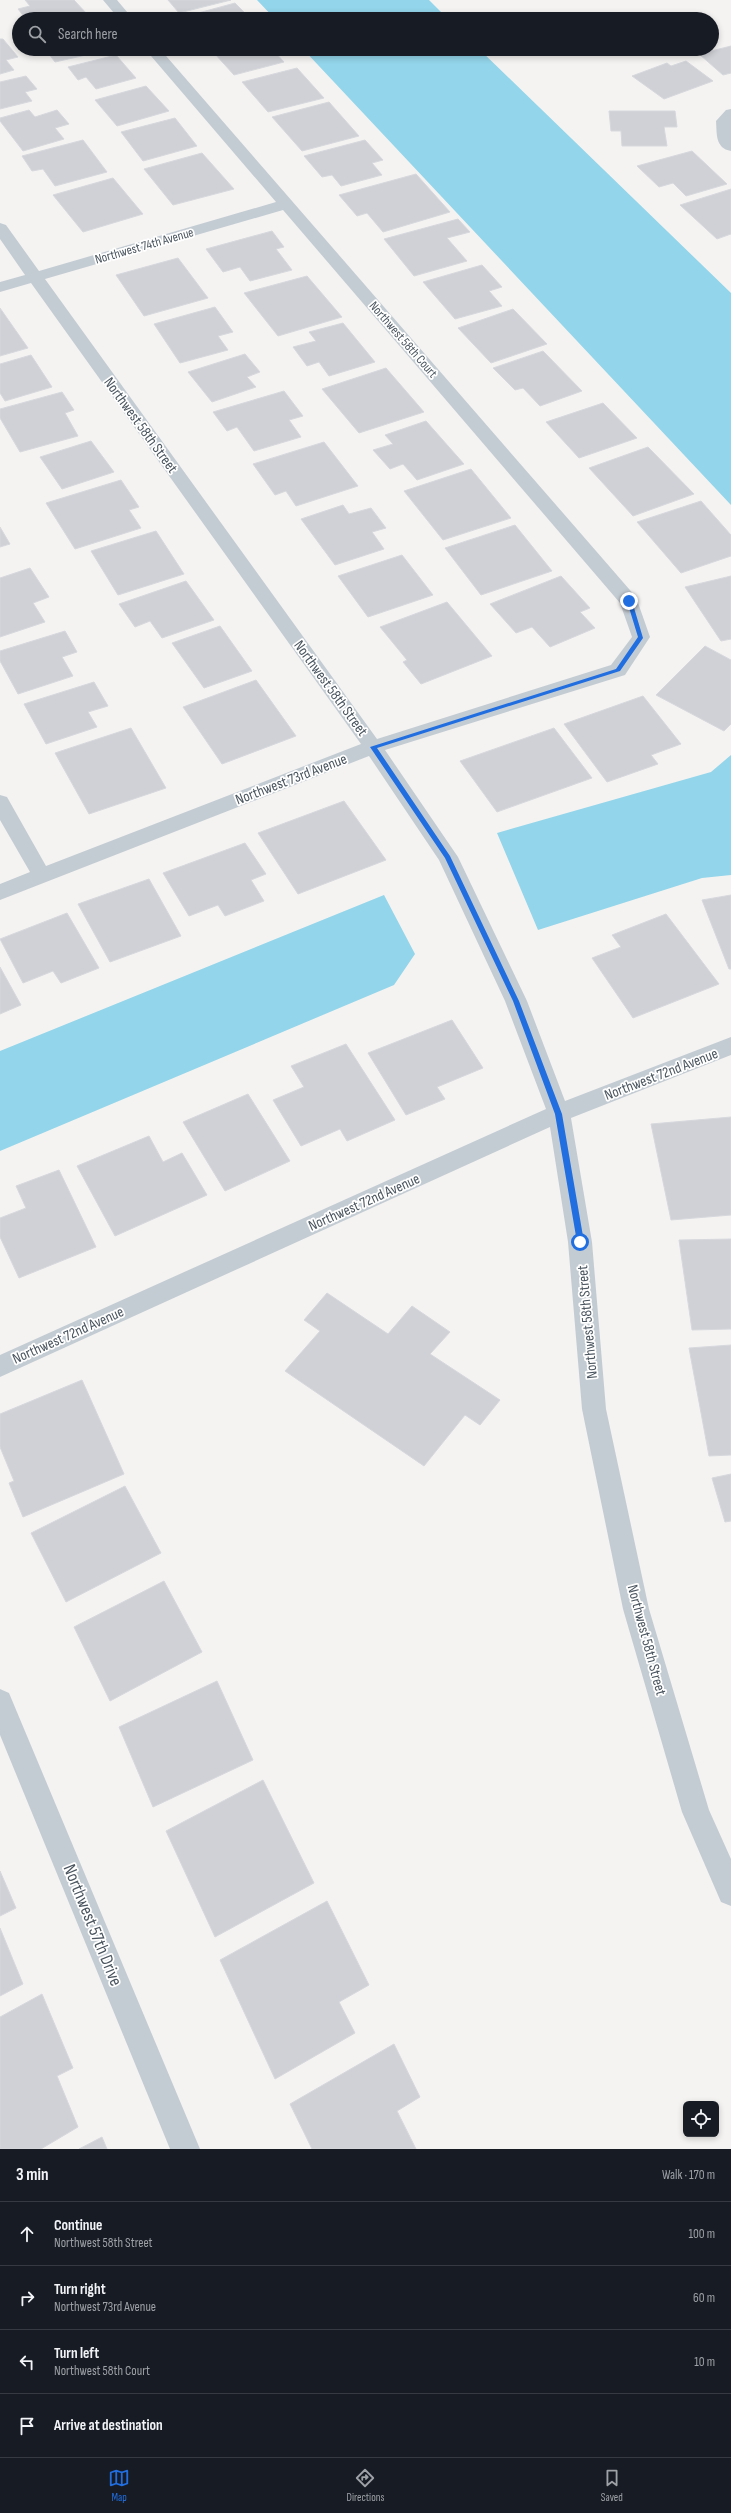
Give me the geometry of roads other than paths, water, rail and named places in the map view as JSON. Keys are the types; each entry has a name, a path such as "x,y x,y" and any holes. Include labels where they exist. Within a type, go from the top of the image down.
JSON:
{"street":[{"path":"110,0 120,12"},
{"name":"Northwest 58th Court","path":"158,56 629,601 641,638"},
{"path":"727,117 725,142 731,147"},
{"name":"Northwest 74th Avenue","path":"0,287 287,204"},
{"name":"Northwest 58th Street","path":"0,228 373,747 448,857 516,1001 559,1114 580,1242 594,1409 636,1609 696,1812 731,1892"},
{"name":"Northwest 73rd Avenue","path":"0,892 373,747 618,670 641,638"},
{"path":"0,802 42,876"},
{"name":"Northwest 72nd Avenue","path":"0,1366 559,1114 731,1046"},
{"name":"Northwest 57th Drive","path":"0,1702 185,2149"}],"water":[{"path":"257,0 429,0 441,12 268,12"},
{"path":"310,56 486,56 731,293 731,505"},
{"path":"731,755 731,875 702,878 538,930 497,833 711,772"},
{"path":"384,895 415,954 394,985 0,1151 0,1051"}]}
